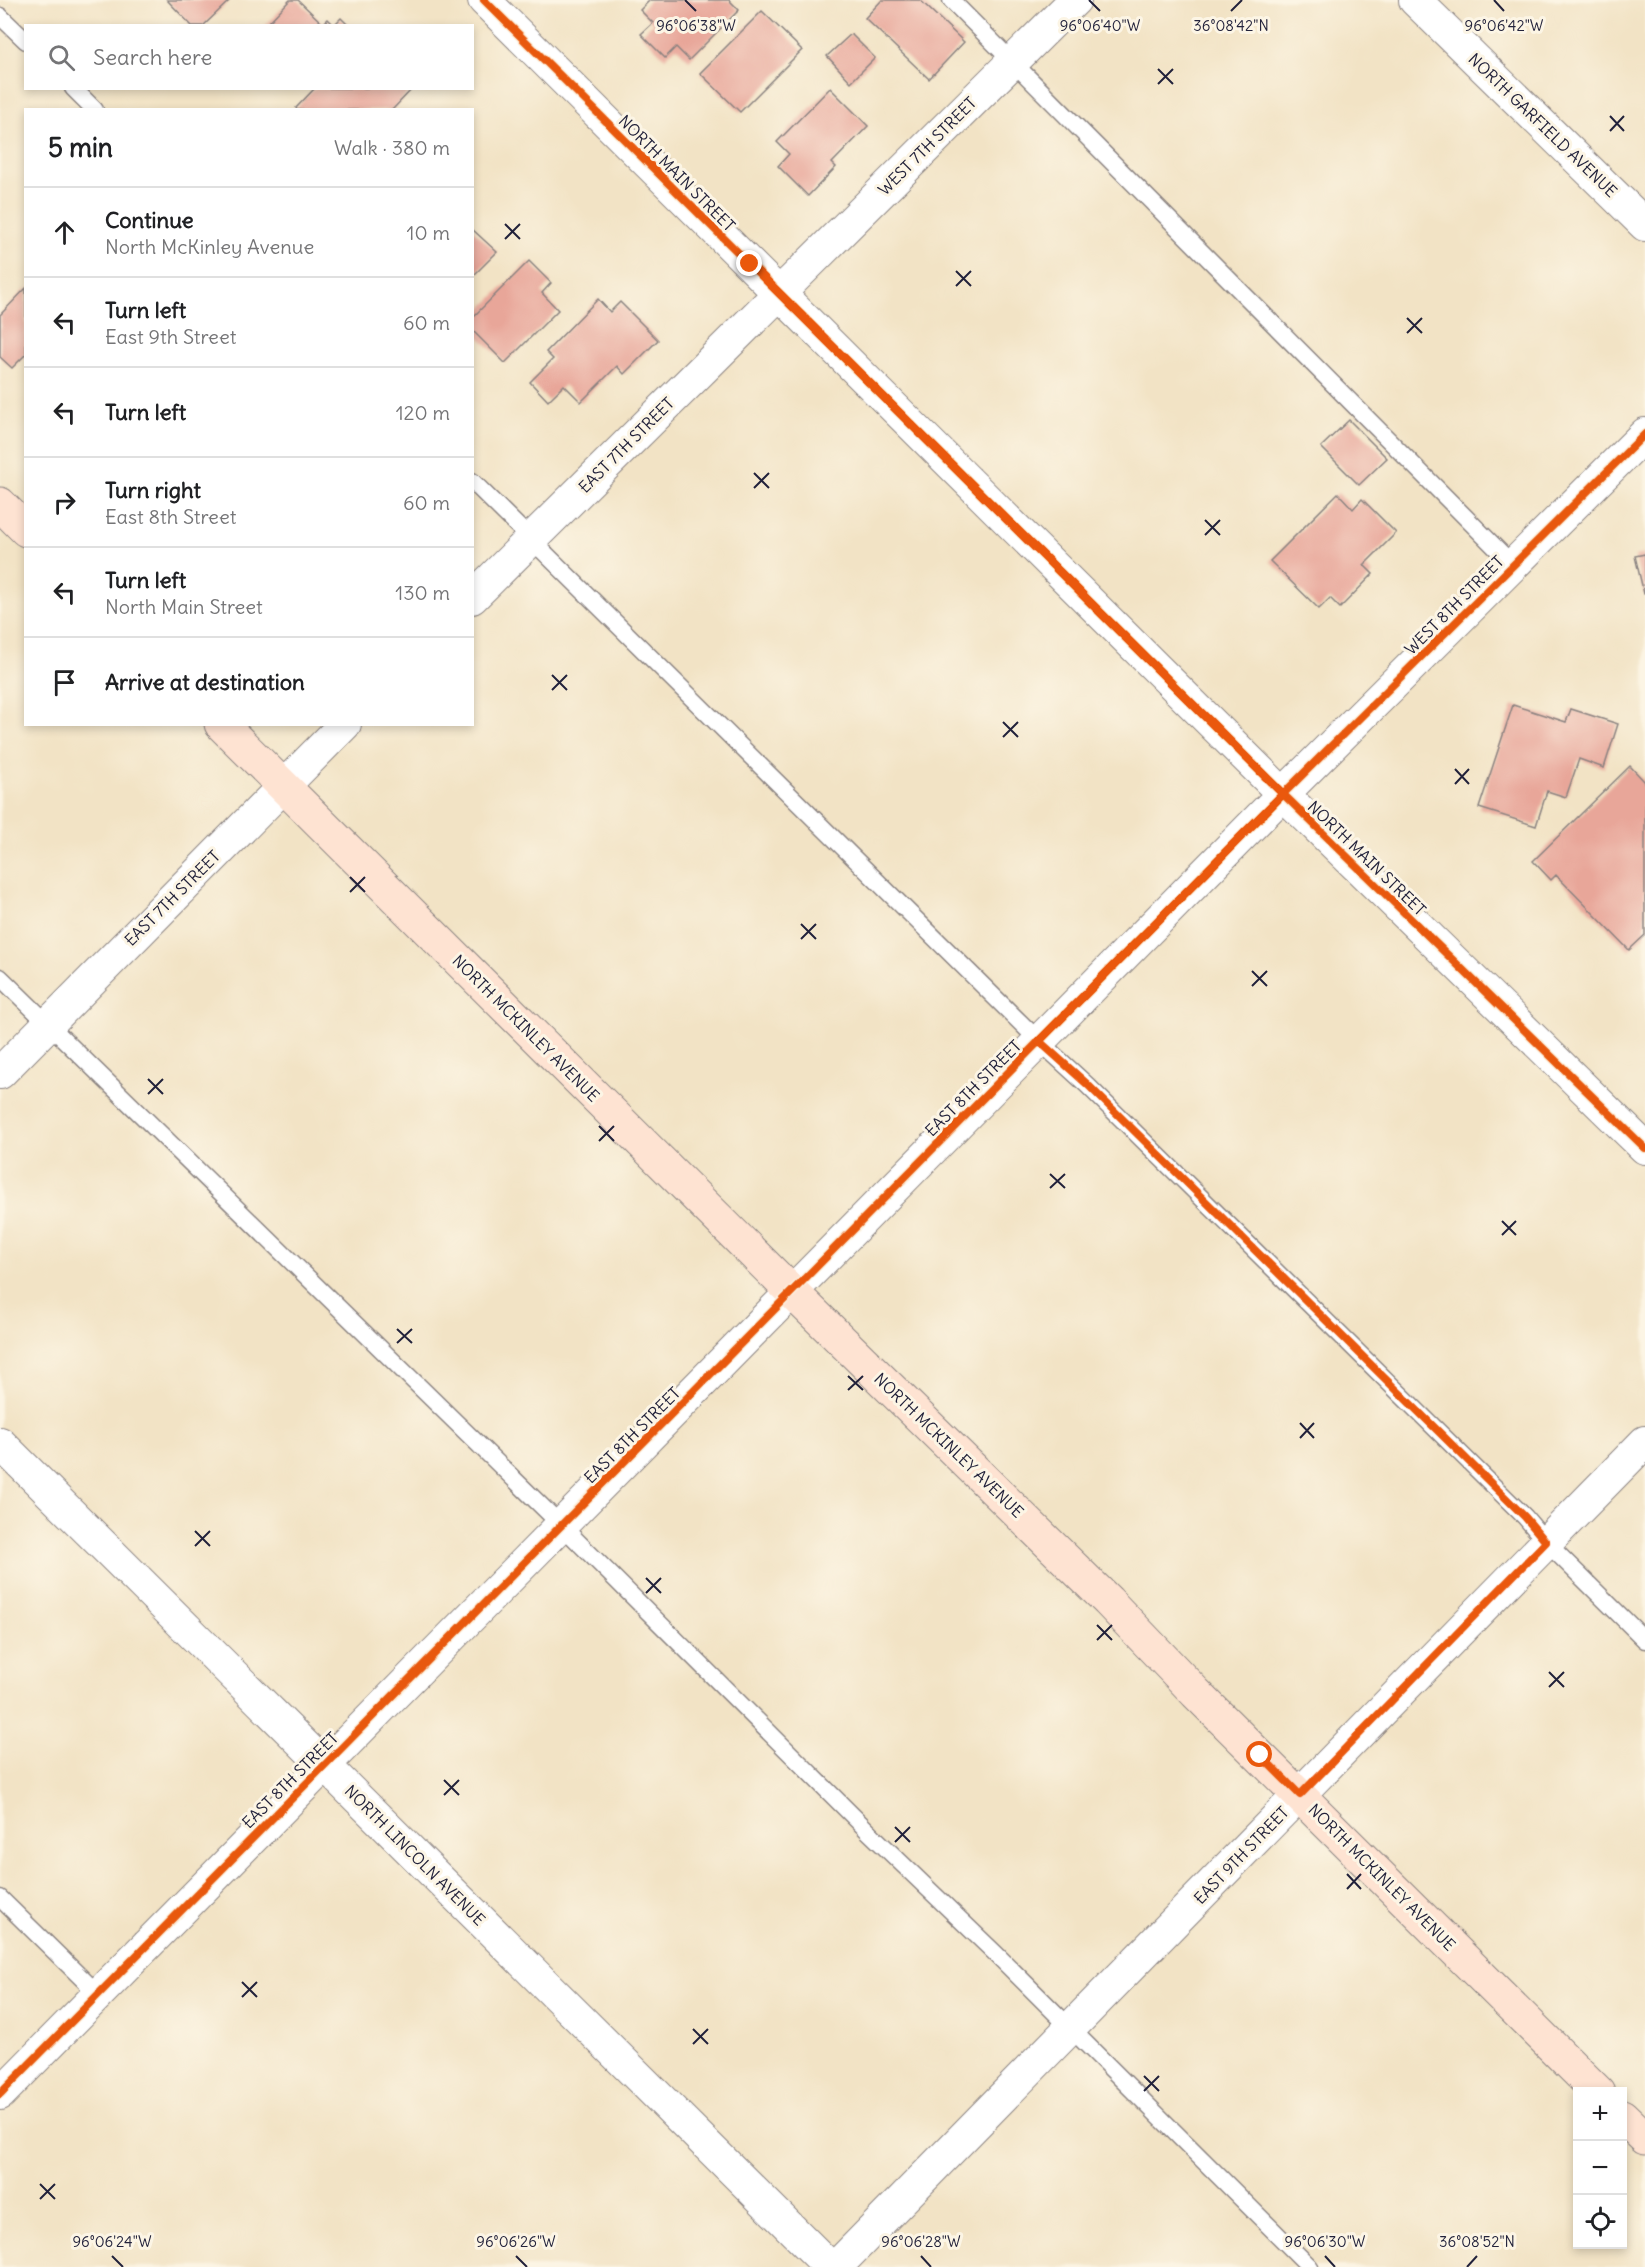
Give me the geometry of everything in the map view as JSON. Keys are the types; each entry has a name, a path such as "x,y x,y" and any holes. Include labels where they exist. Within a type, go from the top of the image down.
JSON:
{"main road":[{"path":"0,504 24,528"},
{"name":"NORTH MCKINLEY AVENUE","path":"223,726 792,1292 1108,1601 1594,2087"},
{"path":"1627,2120 1645,2138"}],"street":[{"name":"NORTH MAIN STREET","path":"484,0 1283,794 1645,1149"},
{"name":"WEST 7TH STREET","path":"779,293 1075,0"},
{"name":"NORTH GARFIELD AVENUE","path":"1415,0 1645,225"},
{"name":"EAST 7TH STREET","path":"474,596 779,293"},
{"name":"WEST 8TH STREET","path":"1283,794 1645,434"},
{"name":"EAST 7TH STREET","path":"0,1073 343,726"},
{"name":"EAST 8TH STREET","path":"0,2094 1283,794"},
{"name":"EAST 9TH STREET","path":"836,2267 1645,1442"},
{"name":"NORTH LINCOLN AVENUE","path":"0,1443 830,2267"}],"lane":[{"path":"951,0 1514,565"},
{"path":"0,16 24,39"},
{"path":"75,90 93,108"},
{"path":"474,483 1525,1517 1546,1542 1645,1641"},
{"path":"0,978 561,1525 1310,2267"},
{"path":"0,1898 98,1994"}],"building":[{"path":"167,0 230,0 205,24 190,24"},
{"path":"290,0 298,0 323,24 267,24"},
{"path":"650,0 729,0 739,10 689,60 676,47 665,58 641,34 653,23 640,10"},
{"path":"882,0 920,0 964,42 929,79 865,18"},
{"path":"762,11 802,50 740,112 700,73"},
{"path":"341,18 347,24 335,24"},
{"path":"328,19 333,24 323,24"},
{"path":"851,34 875,58 851,82 827,56"},
{"path":"830,88 868,126 832,163 836,167 808,196 778,166 789,154 777,142"},
{"path":"313,90 411,90 394,108 296,108"},
{"path":"474,231 497,252 474,275"},
{"path":"529,261 551,283 542,293 558,310 505,363 474,332 474,316"},
{"path":"24,290 24,356 12,368 0,357 0,315"},
{"path":"598,299 610,312 620,302 658,340 624,374 617,366 581,402 564,385 548,401 530,382 553,359 546,352"},
{"path":"1349,420 1387,458 1359,485 1321,447"},
{"path":"1338,493 1353,509 1362,499 1396,533 1364,565 1373,574 1340,608 1330,598 1319,609 1270,561"},
{"path":"1645,554 1645,594 1644,594 1635,556"},
{"path":"1513,705 1566,722 1571,709 1618,724 1604,768 1579,759 1566,797 1547,791 1536,826 1479,808"},
{"path":"1630,766 1645,782 1645,935 1629,950 1556,875 1551,880 1533,861"}],"cycle path":[{"path":"484,0 1283,794 1645,1148"},
{"path":"0,2094 1283,794 1645,434"}],"route":[{"path":"750,264 1283,794 1039,1041 1087,1084 1525,1517 1546,1542 1300,1795 1260,1755"}]}
